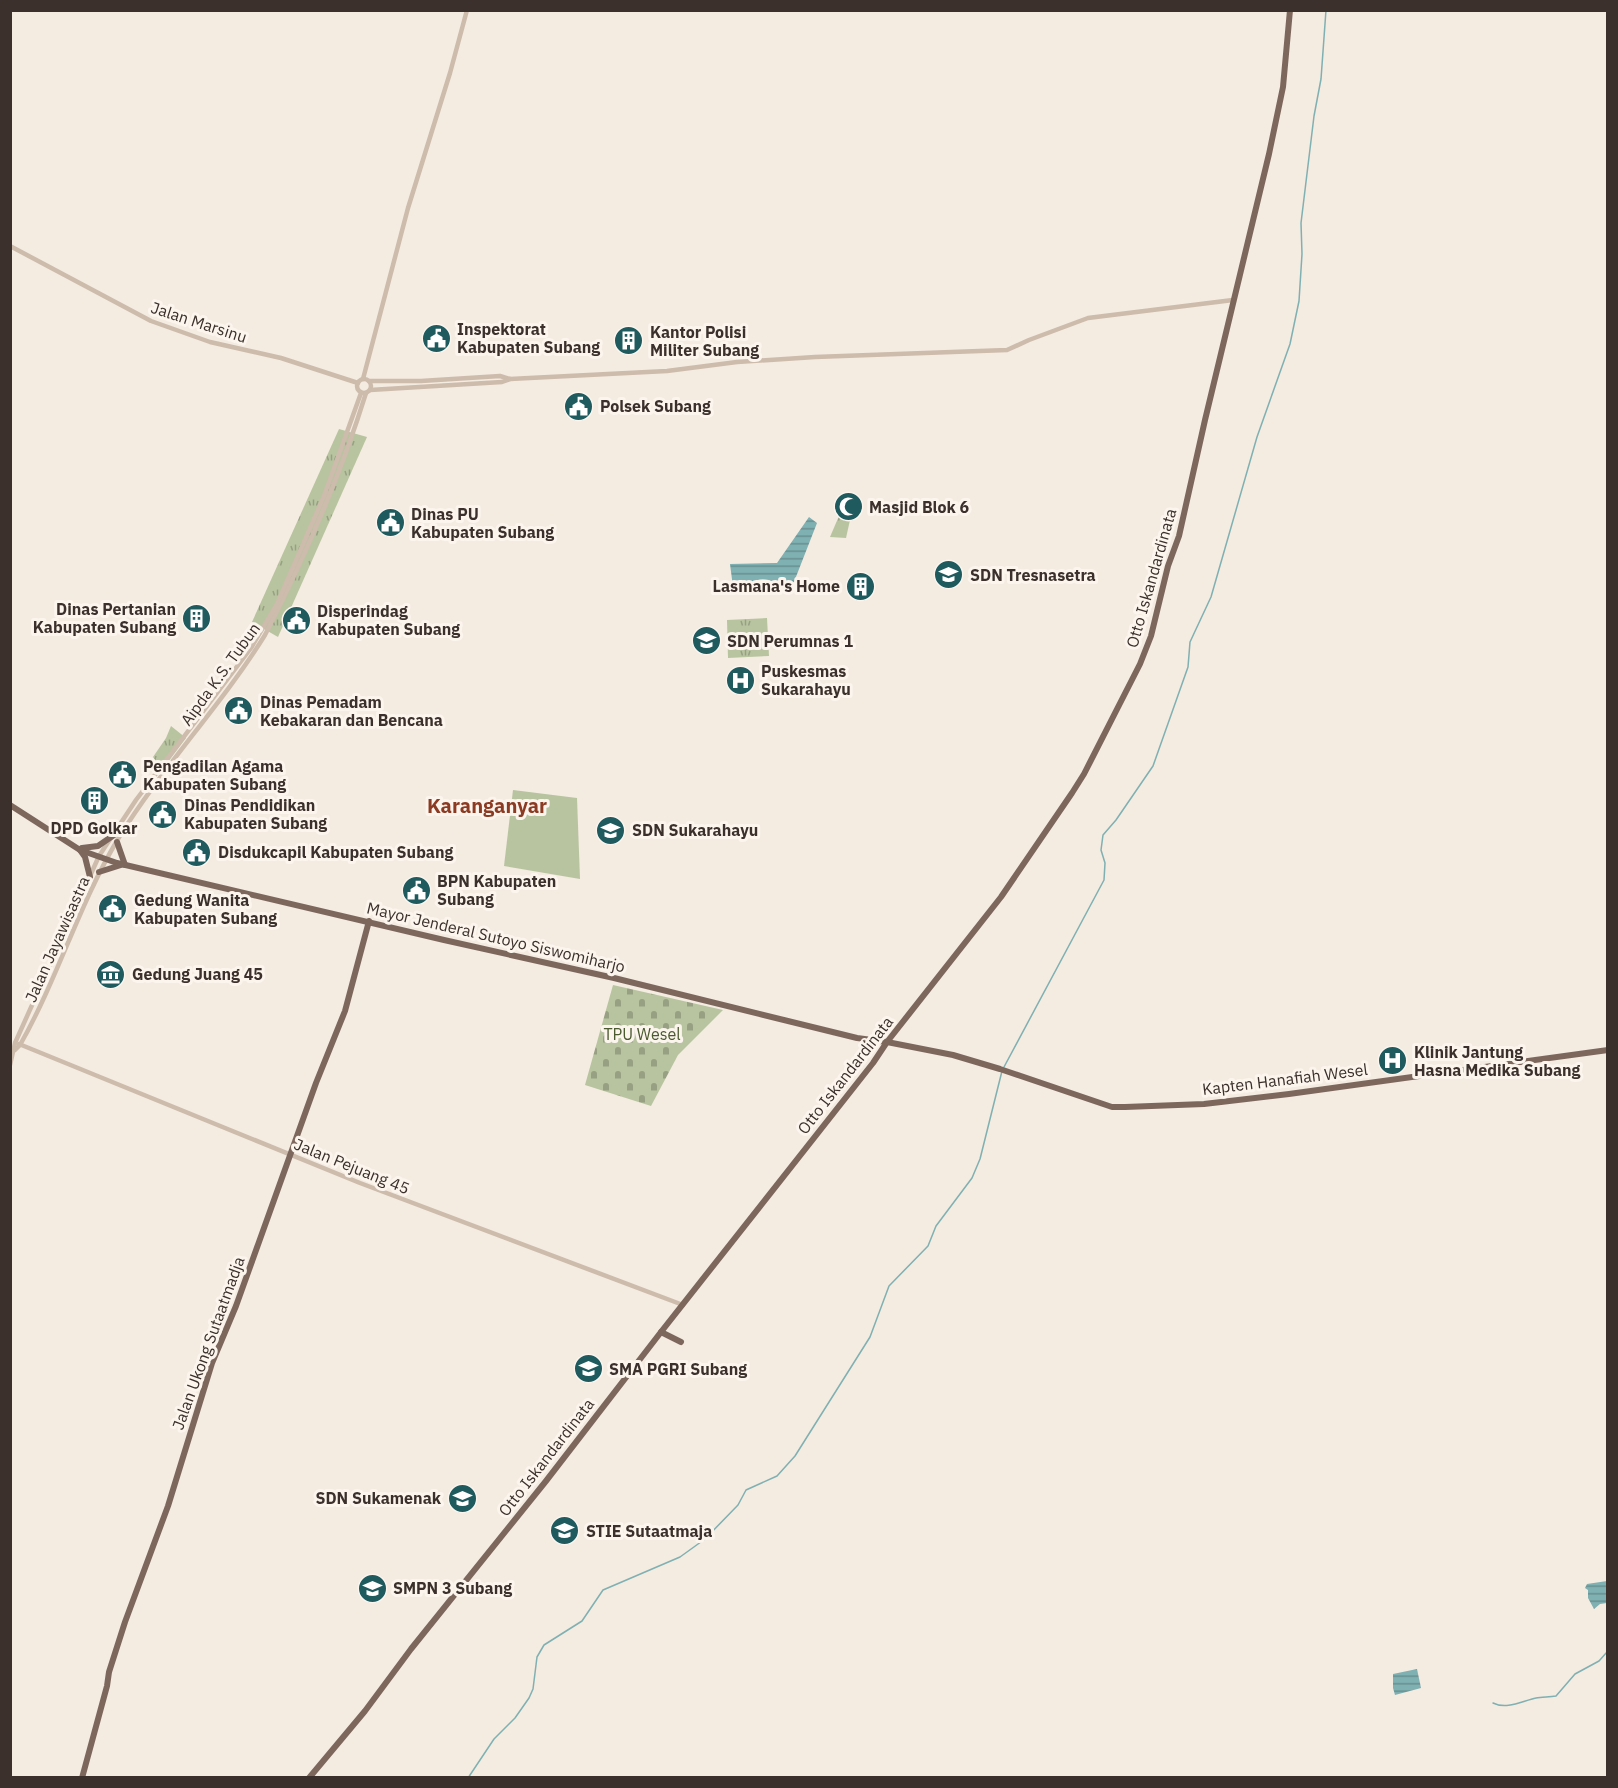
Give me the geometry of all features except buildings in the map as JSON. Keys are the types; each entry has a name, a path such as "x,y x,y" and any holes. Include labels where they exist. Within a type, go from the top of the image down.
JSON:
{"main road":[{"name":"Otto Iskandardinata","path":"309,1778 365,1711 417,1641 546,1481 873,1063 1000,897 1059,814 1084,774 1140,664 1154,627 1168,566 1179,536 1279,108 1290,10"},
{"name":"Mayor Jenderal Sutoyo Siswomiharjo","path":"10,805 78,849 101,854 124,865 614,978 857,1038 887,1042"},
{"path":"78,849 98,846 115,839 124,865 99,872"},
{"path":"78,849 85,857 90,877"},
{"name":"Jalan Ukong Sutaatmadja","path":"82,1778 109,1672 125,1622 168,1506 212,1363 247,1278 316,1083 345,1011 369,921"},
{"name":"Kapten Hanafiah Wesel","path":"887,1042 953,1055 1112,1107 1204,1104 1466,1071 1608,1050"},
{"path":"661,1332 681,1341"}],"street":[{"path":"467,10 408,208 363,379 358,383 357,389 366,392 502,382 510,379 667,371 737,362 814,357 1007,350 1050,331 1088,318 1233,300"},
{"name":"Jalan Marsinu","path":"10,246 151,321 210,342 281,358 358,383"},
{"path":"363,379 421,381 500,376 510,379"},
{"path":"366,392 371,385 369,381"},
{"name":"Aipda K.S. Tubun","path":"108,858 115,839 136,801 251,648 272,613 324,496 366,392"},
{"name":"Aipda K.S. Tubun","path":"101,854 115,839"},
{"name":"Jalan Jayawisastra","path":"10,1065 101,854"},
{"name":"Jalan Jayawisastra","path":"18,1044 44,1000 99,872 108,858"},
{"name":"Jalan Pejuang 45","path":"18,1044 360,1183 683,1305"}],"green space":[{"path":"339,429 367,437 278,637 252,622"},
{"path":"839,516 850,520 846,538 830,537"},
{"path":"767,618 769,656 728,658 727,620"},
{"path":"171,726 186,738 162,770 153,757"},
{"path":"513,790 577,798 580,879 504,866"},
{"name":"TPU Wesel","path":"613,985 723,1010 678,1055 651,1106 585,1085"}],"water":[{"path":"809,517 817,523 792,587 785,590 763,579 750,585 733,587 730,564 777,563"},
{"path":"1607,1581 1607,1603 1600,1604 1594,1609 1588,1598 1588,1590 1585,1588 1587,1584"},
{"path":"1417,1669 1421,1688 1395,1695 1393,1674"}],"waterway":[{"path":"1004,1067 1104,880 1105,863 1101,850 1103,835 1153,766 1188,667 1190,642 1211,597 1257,437 1290,344 1299,301 1301,223 1314,116 1321,79 1326,10"},
{"path":"468,1778 494,1739 515,1718 529,1698 533,1689 537,1657 544,1645 582,1621 603,1590 680,1557 705,1539 738,1505 746,1490 777,1476 795,1456 870,1337 889,1286 928,1246 936,1226 972,1178 980,1159 1002,1071"},
{"path":"1493,1703 1504,1706 1536,1698 1556,1696 1575,1674 1599,1661 1607,1652"}],"place":[{"name":"Inspektorat Kabupaten Subang","path":"436,338"},
{"name":"Kantor Polisi Militer Subang","path":"629,341"},
{"name":"Polsek Subang","path":"579,406"},
{"name":"Masjid Blok 6","path":"848,507"},
{"name":"Dinas PU Kabupaten Subang","path":"390,523"},
{"name":"SDN Tresnasetra","path":"949,575"},
{"name":"Lasmana's Home","path":"861,586"},
{"name":"Dinas Pertanian Kabupaten Subang","path":"197,618"},
{"name":"Disperindag Kabupaten Subang","path":"296,620"},
{"name":"SDN Perumnas 1","path":"706,641"},
{"name":"Puskesmas Sukarahayu","path":"740,680"},
{"name":"Dinas Pemadam Kebakaran dan Bencana","path":"239,711"},
{"name":"Pengadilan Agama Kabupaten Subang","path":"122,775"},
{"name":"DPD Golkar","path":"94,800"},
{"name":"Dinas Pendidikan Kabupaten Subang","path":"163,814"},
{"name":"SDN Sukarahayu","path":"611,830"},
{"name":"Disdukcapil Kabupaten Subang","path":"197,852"},
{"name":"BPN Kabupaten Subang","path":"416,890"},
{"name":"Gedung Wanita Kabupaten Subang","path":"113,909"},
{"name":"Gedung Juang 45","path":"111,974"},
{"name":"Klinik Jantung Hasna Medika Subang","path":"1393,1061"},
{"name":"SMA PGRI Subang","path":"588,1369"},
{"name":"SDN Sukamenak","path":"462,1498"},
{"name":"STIE Sutaatmaja","path":"565,1531"},
{"name":"SMPN 3 Subang","path":"372,1588"}],"district":[{"name":"Karanganyar","path":"487,806"}]}
